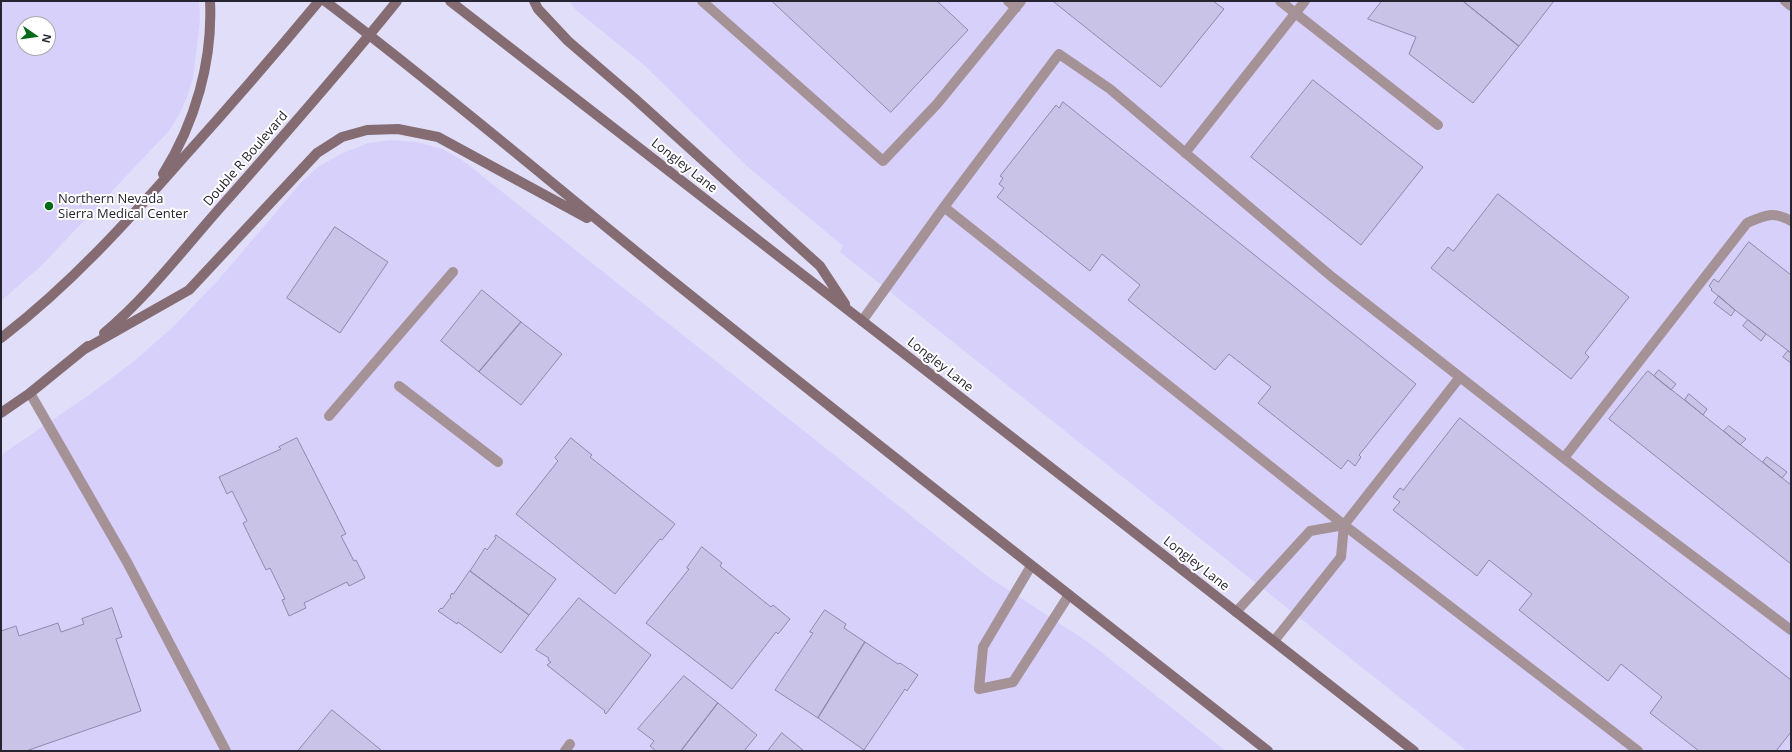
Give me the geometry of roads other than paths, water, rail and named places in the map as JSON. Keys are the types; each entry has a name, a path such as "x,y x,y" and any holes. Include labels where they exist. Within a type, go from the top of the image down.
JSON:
{"main road":[{"path":"148,199 178,151 189,126 202,82 211,22 210,1"},
{"path":"1,338 31,315 90,261 148,199 244,90 319,1"},
{"path":"325,1 370,35 609,230 878,446 1268,751"},
{"name":"Longley Lane","path":"450,1 1414,751"},
{"path":"534,1 538,9 568,41 633,97 820,266 850,311"},
{"name":"Double R Boulevard","path":"1,413 30,393 117,322 152,286 330,82 395,4"},
{"path":"83,350 189,290 316,153 342,137 367,130 398,129 438,138 609,230"}],"lane":[{"path":"702,1 883,161 937,104 1015,3"},
{"path":"1280,1 1438,125"},
{"path":"1185,153 1305,1"},
{"path":"1785,1 1791,6"},
{"path":"862,321 944,207 1059,54 1110,89 1332,277 1564,458 1791,630"},
{"path":"944,207 1344,525 1638,751"},
{"path":"1564,458 1747,223 1766,215 1783,217 1791,221"},
{"path":"329,416 453,272"},
{"path":"1274,642 1341,557 1344,525 1460,377"},
{"path":"399,386 498,462"},
{"path":"30,393 127,562 226,751"},
{"path":"1236,612 1310,531 1344,525"},
{"path":"1032,566 983,647 978,689 1013,682 1069,595"}],"place":[{"name":"Northern Nevada Sierra Medical Center","path":"49,206"}]}
